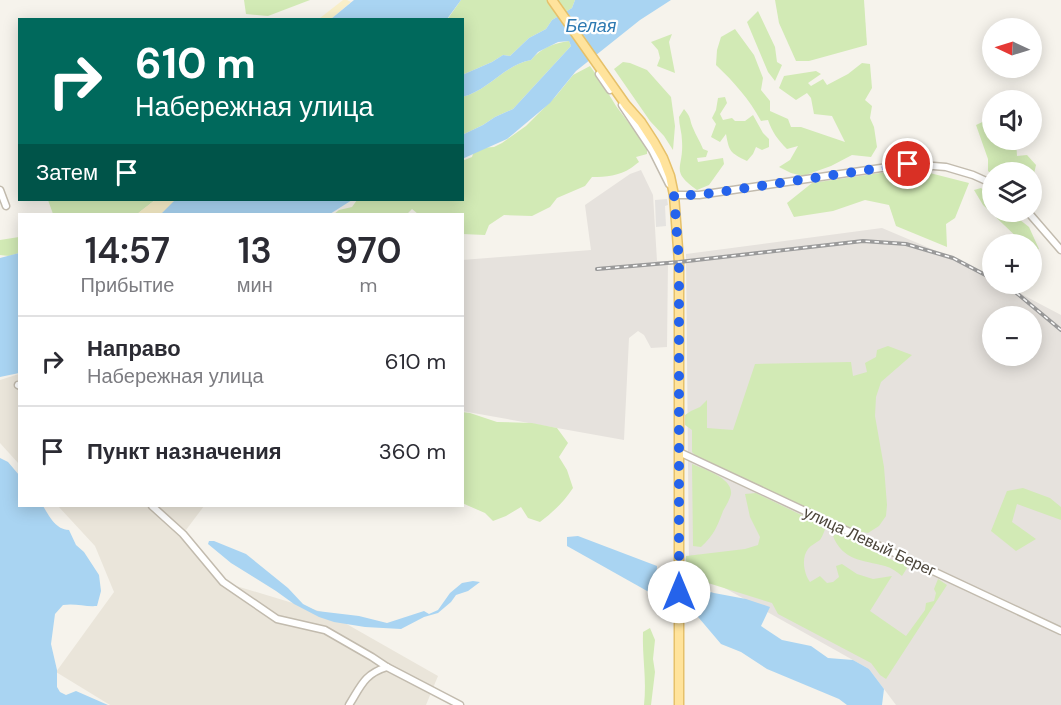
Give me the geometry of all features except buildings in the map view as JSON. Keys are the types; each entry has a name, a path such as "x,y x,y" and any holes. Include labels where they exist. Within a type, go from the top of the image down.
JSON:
{"main road":[{"path":"552,0 654,142 670,176 674,195 679,262 679,705"}],"street":[{"path":"599,74 652,150 674,195 699,195 908,164 946,167 982,179"},
{"path":"0,190 6,206"},
{"path":"1037,222 1061,250"},
{"name":"улица Левый Берег","path":"679,452 1061,631"},
{"path":"153,507 183,534 223,582 277,619 325,630 387,667 460,705"},
{"path":"349,705 369,675 375,670 387,667"}],"shaded area":[{"path":"641,170 653,195 657,261 668,261 667,347 651,348 644,335 638,331 629,338 624,440 464,411 464,260 591,250 585,205 630,174"},
{"path":"667,199 666,226 656,227 655,200"},
{"path":"882,228 953,258 982,273 982,294 1021,294 1061,315 1061,705 896,705 869,669 689,568 686,254"},
{"path":"18,374 18,463 0,443 0,380"},
{"path":"59,507 203,507 183,534 223,582 329,614 438,676 426,705 110,705 56,672 114,592 95,546"}],"green space":[{"path":"244,0 310,0 268,16 246,14"},
{"path":"461,0 575,0 572,8 552,20 546,29 529,38 510,56 503,55 464,74 464,18 448,18"},
{"path":"775,0 864,0 867,45 809,61 796,61 779,23"},
{"path":"758,11 775,47 777,62 782,65 775,81 768,72 747,22"},
{"path":"735,29 754,55 763,78 761,90 770,101 770,111 788,119 791,127 801,127 845,142 832,116 814,114 811,98 807,93 796,100 779,88 784,76 816,71 821,74 808,83 811,86 823,79 827,85 848,74 862,63 870,64 872,88 865,100 872,106 870,118 877,147 871,157 852,155 831,166 803,176 779,167 790,160 798,146 787,149 776,136 768,120 761,121 741,91 716,65 721,37"},
{"path":"672,34 669,42 675,73 657,66 660,58 658,50 651,42"},
{"path":"569,41 571,46 513,109 464,134 464,96 480,89 512,67 531,60 539,52 558,43"},
{"path":"623,62 647,70 671,97 675,126 673,150 614,69"},
{"path":"590,66 647,147 647,154 636,157 639,162 626,171 612,176 592,177 585,186 557,198 550,207 532,216 504,215 489,225 485,235 464,234 464,213 417,213 412,209 408,213 335,213 352,207 356,201 464,201 464,160 472,157 474,151 480,148 494,147 502,143 526,126 573,75"},
{"path":"725,97 727,103 720,114 723,120 732,118 735,121 745,121 753,115 769,139 769,147 762,150 756,147 747,161 731,151 726,134 720,142 711,137 716,124 712,118 718,98"},
{"path":"684,109 703,149 708,151 706,157 697,158 698,162 723,158 724,164 709,185 697,190 680,173 682,141 679,117"},
{"path":"982,122 982,142 976,125"},
{"path":"985,150 1017,150 1017,156 1027,155 1033,162 988,162"},
{"path":"922,171 969,183 955,218 946,224 947,247 896,226 889,205 865,200 833,211 794,217 787,203 812,183 887,172"},
{"path":"982,189 982,203 974,190"},
{"path":"48,201 154,201 138,213 53,213"},
{"path":"1001,222 1023,222 1029,227 1032,234 1013,234"},
{"path":"18,237 18,253 9,256 0,255 0,240"},
{"path":"888,346 912,355 881,382 876,397 875,416 884,467 887,505 886,516 879,526 868,533 845,529 697,457 692,452 692,430 685,425 685,415 700,407 707,400 707,428 733,430 755,364 851,362 853,376 867,372 865,363 876,357 877,350"},
{"path":"464,412 497,422 532,423 557,428 568,443 559,457 567,470 573,488 566,498 540,522 528,518 521,507 493,521 485,513 464,504"},
{"path":"692,464 723,479 730,488 731,494 717,526 701,547 693,546"},
{"path":"1023,488 1050,498 1061,507 1061,520 1017,504 1012,522 1036,539 1016,551 991,531 1007,491"},
{"path":"756,493 826,527 820,540 806,553 805,570 810,582 820,576 827,583 833,582 839,577 836,566 842,564 857,574 873,579 892,576 870,611 906,636 925,610 926,603 934,601 936,593 934,589 938,579 947,585 886,679 871,663 778,614 772,603 692,578 685,572 686,556 745,549 758,545 760,537 750,517 745,494"},
{"path":"838,533 905,564 907,568 902,576 888,567 848,555 837,544 833,536"},
{"path":"650,628 655,640 653,659 655,672 651,705 644,705 643,632"}],"sand":[{"path":"343,0 351,2 332,18 320,18"},
{"path":"154,201 175,201 162,213 138,213"}],"water":[{"path":"354,0 461,0 448,18 332,18"},
{"name":"Белая","path":"575,0 671,0 640,20 576,71 550,103 507,139 464,158 464,134 513,109 571,46 569,41 558,42 538,52 531,60 512,67 480,89 464,96 464,74 503,55 510,56 529,38 546,29 552,20 572,8"},
{"path":"174,201 350,201 332,213 162,213"},
{"path":"18,253 18,373 0,377 0,258"},
{"path":"0,458 8,462 18,474 18,507 44,507 56,525 69,530 76,545 84,552 99,575 101,591 97,606 63,605 55,614 51,644 57,670 57,687 60,692 66,695 76,691 108,705 0,705"},
{"path":"578,536 657,566 656,596 567,546 567,537"},
{"path":"209,541 246,554 288,588 303,604 317,611 359,616 387,623 424,611 429,614 438,610 450,593 462,583 480,582 468,591 456,595 438,613 424,617 401,629 365,627 334,622 294,604 231,563 208,544"},
{"path":"693,587 770,607 761,626 782,640 811,646 828,658 853,660 869,669 884,689 882,705 847,705 839,699 767,669 741,652 721,644 693,611"}],"railway":[{"path":"597,269 863,241 906,244 953,258 982,273"},
{"path":"1018,294 1061,330"}],"route":[{"path":"679,592 679,262 674,195 699,195 908,164"}]}
